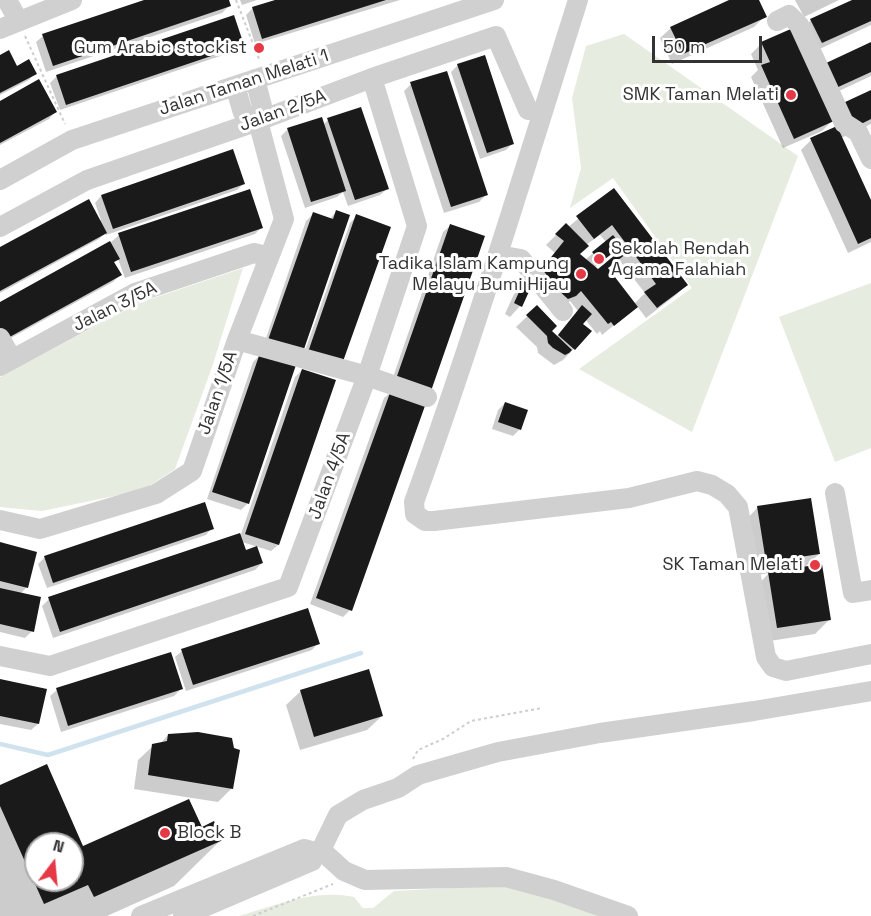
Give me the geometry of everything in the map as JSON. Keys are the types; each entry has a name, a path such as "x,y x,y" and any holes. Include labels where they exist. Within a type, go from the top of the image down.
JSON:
{"street":[{"path":"7,0 9,24 72,0"},
{"name":"Jalan Taman Melati 1","path":"0,180 72,141 470,4 494,0"},
{"path":"578,0 498,255 414,502 415,514 425,520 434,521 629,498 698,481 712,485 727,494 738,507 766,657 773,668 786,671 871,654"},
{"path":"777,21 789,15 799,25 844,123 858,132 871,159"},
{"name":"Jalan 2/5A","path":"0,226 87,180 496,36 528,110"},
{"name":"Jalan 1/5A","path":"0,520 40,529 156,494 192,471 237,340 284,219 258,121 262,106 260,78"},
{"name":"Jalan 4/5A","path":"0,656 50,666 288,587 367,376 417,226 372,78"},
{"name":"Jalan 1/5A","path":"235,86 243,113 258,121"},
{"name":"Jalan 3/5A","path":"6,362 135,293 254,253 269,257"},
{"path":"498,255 521,259 563,311"},
{"path":"0,338 6,362"},
{"path":"237,340 367,376 427,397"},
{"path":"835,493 853,592 871,590"},
{"path":"183,916 312,861 338,815 363,800 398,788 418,776 498,752 600,733 754,711 871,691"},
{"path":"141,916 304,849 318,851 344,871 365,880 506,877 554,890 628,916"}],"path":[{"path":"236,0 260,78"},
{"path":"9,24 72,141"},
{"path":"413,760 418,750 443,739 471,721 542,708"},
{"path":"253,916 333,884"}],"shaded area":[{"path":"624,34 798,156 692,432 579,369 692,288 613,178 570,208 581,168 572,98 586,46"},
{"path":"243,268 212,367 175,469 143,490 42,511 0,507 0,377 139,303"},
{"path":"871,283 871,448 835,462 779,317"},
{"path":"508,885 603,916 239,916 282,903 325,895 354,897 363,908 373,908 394,891"}],"building":[{"path":"144,0 229,0 231,6 53,66 42,34"},
{"path":"275,0 386,0 262,39 252,7"},
{"path":"729,0 759,0 767,17 683,54 670,27"},
{"path":"852,0 871,0 871,21 822,43 810,19"},
{"path":"234,15 244,45 66,105 56,75"},
{"path":"793,28 834,121 794,139 761,65 770,62 761,42"},
{"path":"871,42 871,72 836,88 824,64"},
{"path":"9,50 17,66 29,59 37,74 0,93 0,55"},
{"path":"485,55 514,144 487,153 457,64"},
{"path":"447,71 488,195 451,207 410,82"},
{"path":"39,79 57,112 0,143 0,101"},
{"path":"871,90 871,119 855,127 843,103"},
{"path":"361,107 389,189 355,200 327,118"},
{"path":"322,117 346,191 311,202 287,128"},
{"path":"837,126 871,200 871,238 858,244 810,138"},
{"path":"233,149 245,184 113,229 101,195"},
{"path":"614,188 688,285 657,308 644,292 656,284 631,250 608,268 638,307 614,326 611,322 608,324 581,291 568,299 540,274 550,264 548,261 564,241 555,234 566,223 589,246 580,254 598,269 627,245 612,225 594,239 576,216"},
{"path":"250,189 263,228 131,272 118,233"},
{"path":"89,199 107,233 0,291 0,247"},
{"path":"336,210 350,215 303,352 268,340 313,212 333,219"},
{"path":"356,214 391,227 341,367 307,355"},
{"path":"450,224 485,236 431,391 396,379"},
{"path":"613,235 622,246 601,262 592,252"},
{"path":"110,241 120,259 114,262 122,275 6,339 0,328 0,302"},
{"path":"524,281 532,285 522,307 514,303"},
{"path":"537,305 557,326 552,331 572,350 569,353 565,355 553,348 548,343 547,336 526,315"},
{"path":"582,305 592,314 583,324 592,331 575,350 558,335"},
{"path":"260,353 296,365 249,504 212,492"},
{"path":"302,369 336,380 279,545 245,534"},
{"path":"391,390 426,403 352,611 316,598"},
{"path":"505,402 528,410 521,430 498,422"},
{"path":"811,498 820,554 766,562 757,506"},
{"path":"205,502 214,529 53,583 44,556"},
{"path":"240,533 246,550 257,546 263,563 60,632 48,597"},
{"path":"0,542 37,552 28,588 0,581"},
{"path":"822,564 831,620 777,628 768,572"},
{"path":"0,588 41,597 34,632 0,624"},
{"path":"308,608 320,644 193,685 181,649"},
{"path":"171,652 183,689 68,726 56,688"},
{"path":"369,669 383,716 314,737 300,690"},
{"path":"0,679 47,689 39,724 0,716"},
{"path":"198,732 232,738 234,748 240,750 233,789 148,775 152,744 167,741 168,734"},
{"name":"Block B","path":"47,764 77,832 24,832 24,859 0,806 0,785"},
{"name":"Block B","path":"189,799 202,827 214,821 223,840 94,897 88,885 84,887 84,846"},
{"name":"Block B","path":"39,892 72,892 44,904"}],"waterway":[{"path":"0,744 48,755 361,653"}],"place":[{"name":"Gum Arabic stockist","path":"259,48"},
{"name":"SMK Taman Melati","path":"791,95"},
{"name":"Sekolah Rendah Agama Falahiah","path":"599,259"},
{"name":"Tadika Islam Kampung Melayu Bumi Hijau","path":"581,274"},
{"name":"SK Taman Melati","path":"815,565"},
{"name":"Block B","path":"165,833"}]}
